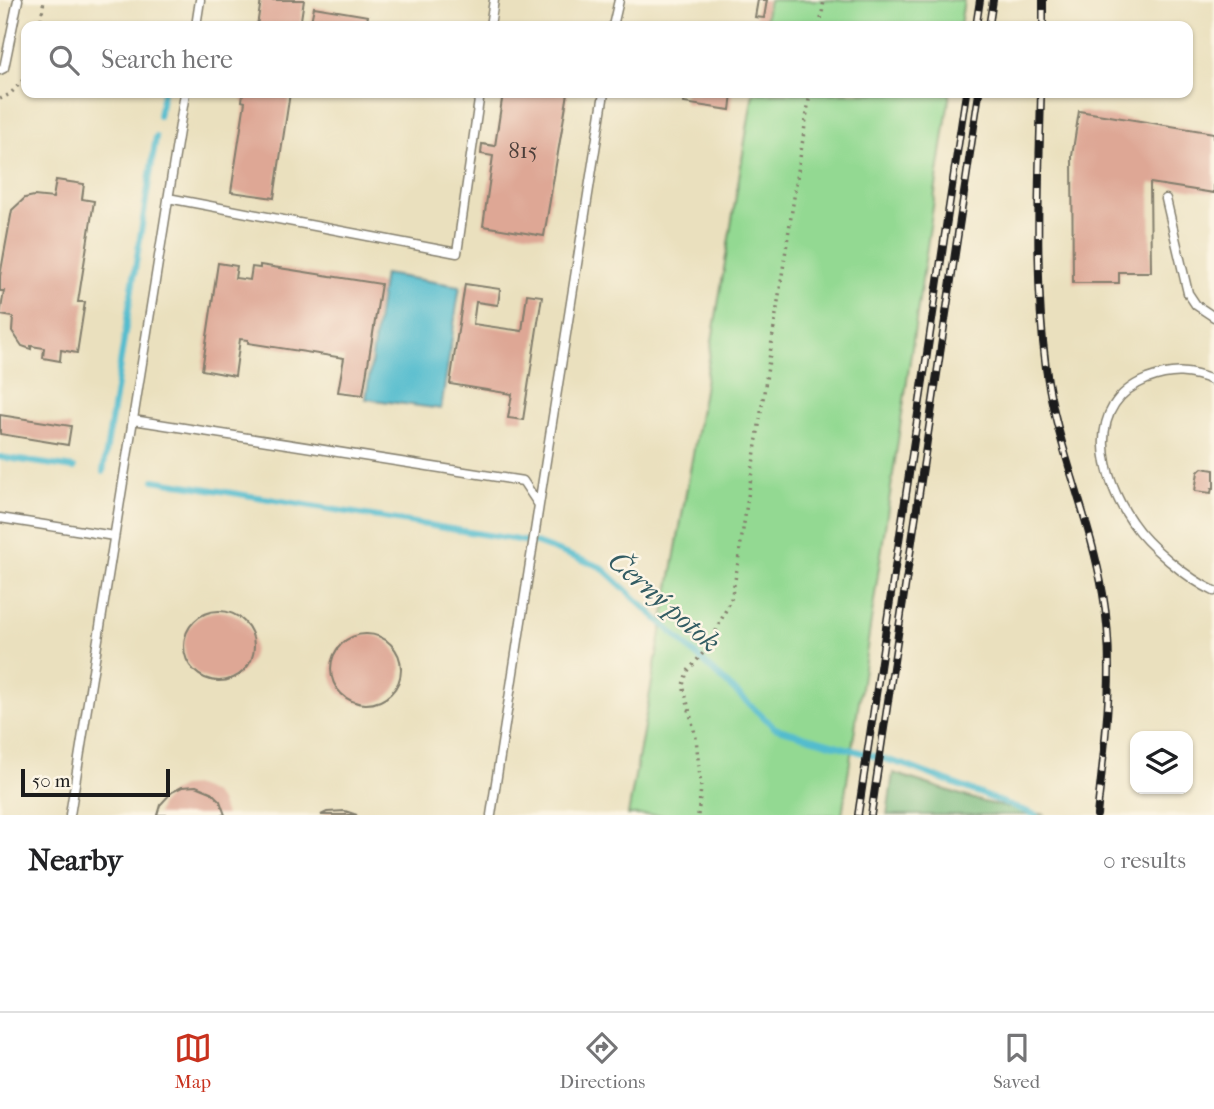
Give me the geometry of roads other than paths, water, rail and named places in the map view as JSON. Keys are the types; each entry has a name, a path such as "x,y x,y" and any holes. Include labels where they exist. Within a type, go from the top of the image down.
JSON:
{"lane":[{"path":"0,70 4,68 18,0"},
{"path":"197,21 200,0"},
{"path":"491,21 494,0"},
{"path":"614,21 619,0"},
{"path":"69,815 184,98"},
{"path":"168,198 457,253 479,98"},
{"path":"491,815 603,98"},
{"path":"1166,199 1188,293 1196,305 1214,317"},
{"path":"1214,381 1184,371 1165,372 1141,382 1122,396 1109,413 1102,433 1107,470 1118,501 1133,525 1175,566 1214,591"},
{"path":"133,420 523,481 539,505"},
{"path":"0,518 114,536"}],"water":[{"path":"384,274 460,286 441,409 366,399"}],"waterway":[{"path":"159,116 162,98"},
{"path":"103,472 156,137"},
{"name":"Černý potok","path":"0,457 74,468"},
{"name":"Černý potok","path":"154,480 536,543 601,567 775,728 905,765 1036,815"}],"railway":[{"path":"977,21 980,0"},
{"path":"990,21 993,0"},
{"path":"1043,0 1043,21"},
{"path":"858,815 965,98"},
{"path":"871,815 978,98"},
{"path":"1041,98 1039,265 1046,368 1057,425 1097,565 1107,622 1108,704 1097,815"}]}
